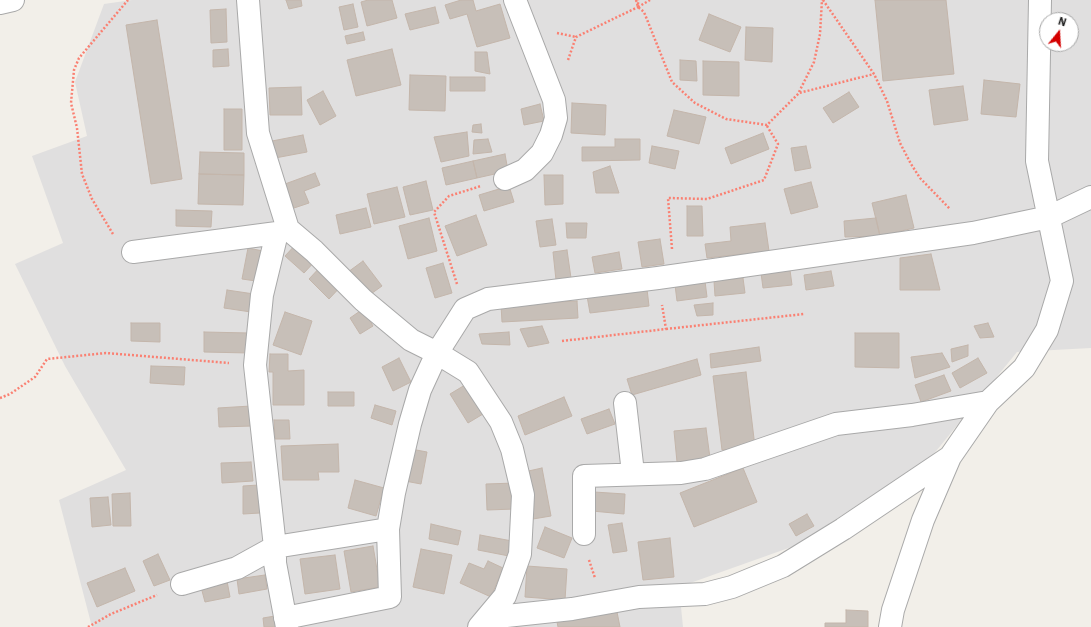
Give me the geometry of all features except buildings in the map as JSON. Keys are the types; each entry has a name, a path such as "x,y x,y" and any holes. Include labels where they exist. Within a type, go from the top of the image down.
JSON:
{"street":[{"path":"0,3 13,0"},
{"path":"248,0 258,133 282,231 262,296 255,365 275,547 274,564 286,622 390,597 388,529 394,493 410,424 420,390 437,353 465,309 488,299 666,277 972,233 1048,217 1091,197"},
{"path":"505,179 525,170 542,153 551,135 556,118 554,100 515,0"},
{"path":"890,627 893,610 923,520 950,457 988,402 1024,368 1047,330 1062,281 1037,161 1040,0"},
{"path":"133,252 282,231 314,251 363,300 411,340 437,353 468,372 497,416 512,449 523,495 520,554 505,596 484,622"},
{"path":"584,534 584,476 681,472 705,469 836,424 912,415 988,402"},
{"path":"625,403 633,473"},
{"path":"484,622 572,609 638,597 705,594 732,587 783,566 843,530 950,457"},
{"path":"182,584 237,568 275,547 388,529"}],"path":[{"path":"128,0 79,58 74,70 72,104 77,128 82,174 92,200 115,238 133,252"},
{"path":"637,0 638,7 644,12 672,82 695,103 726,120 767,125"},
{"path":"554,100 576,37 650,0"},
{"path":"767,125 799,93 814,62 820,34 822,0"},
{"path":"822,0 874,74 887,101 900,143 910,164 920,178 972,233"},
{"path":"799,93 874,74"},
{"path":"666,329 668,198 708,200 764,180 778,144 767,125"},
{"path":"465,309 434,212 448,196 505,179"},
{"path":"562,341 804,314"},
{"path":"0,398 10,394 35,377 47,359 106,353 255,365"},
{"path":"584,534 588,546 589,562 604,603"},
{"path":"88,627 111,614 182,584"}],"shaded area":[{"path":"132,0 1091,0 1091,348 1017,352 932,456 797,545 679,587 683,627 92,627 59,500 126,470 65,366 15,264 63,243 32,156 87,136 75,82 104,4"}]}
